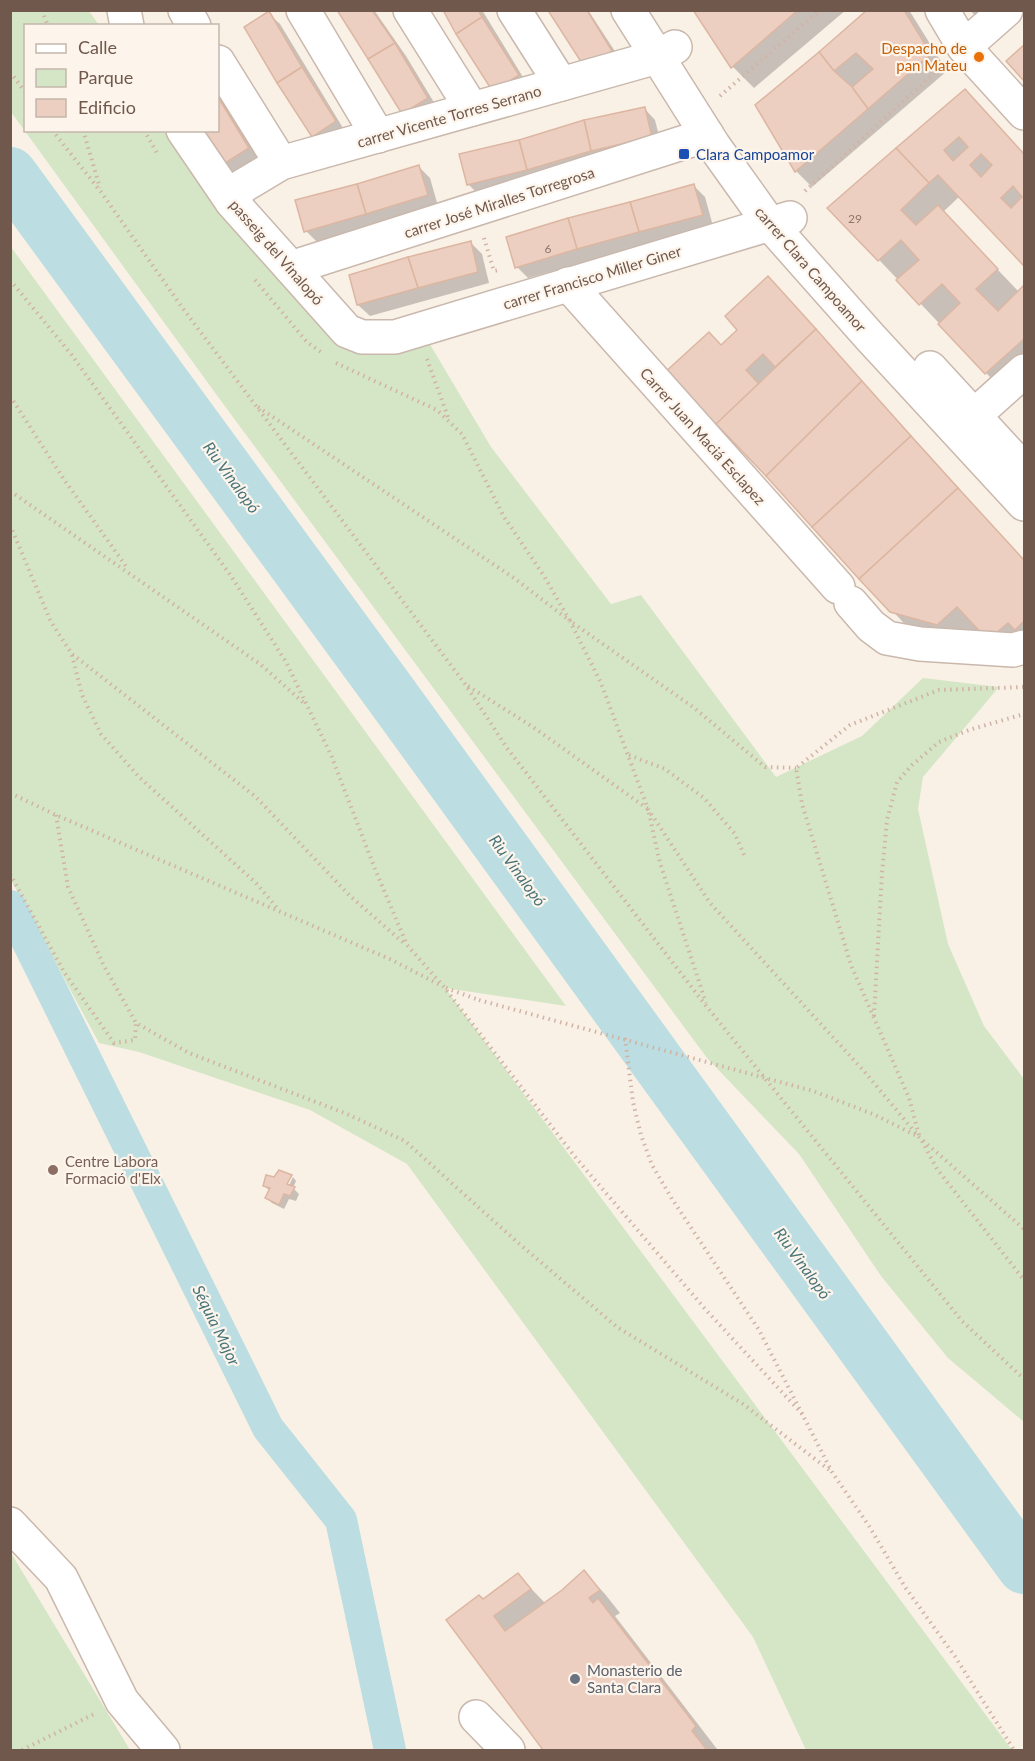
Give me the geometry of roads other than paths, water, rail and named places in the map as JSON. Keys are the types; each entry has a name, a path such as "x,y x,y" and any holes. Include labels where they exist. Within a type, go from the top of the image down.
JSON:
{"street":[{"path":"185,10 193,24"},
{"path":"303,10 378,136"},
{"path":"410,10 472,109"},
{"path":"514,10 561,84"},
{"name":"carrer Clara Campoamor","path":"628,10 712,103 781,217 965,424 1024,504"},
{"name":"carrer Clara Campoamor","path":"654,10 667,52 707,135 740,186 781,217"},
{"path":"942,10 964,47 1024,113"},
{"path":"964,47 1006,10"},
{"name":"carrer Vicente Torres Serrano","path":"232,201 241,187 281,163 667,52"},
{"path":"219,64 281,163"},
{"name":"passeig del Vinalopó","path":"184,132 232,201 347,331 362,337 405,334"},
{"name":"carrer José Miralles Torregrosa","path":"291,268 707,135"},
{"name":"carrer Francisco Miller Giner","path":"405,334 781,217"},
{"name":"Carrer Juan Maciá Esclapez","path":"568,284 871,626 888,638 920,644 1013,650 1024,647"},
{"path":"965,424 1024,371"},
{"name":"carrer Clara Campoamor","path":"965,424 1024,470"},
{"path":"10,1524 60,1578 122,1701 163,1750"},
{"path":"476,1717 508,1750"}],"waterway":[{"name":"Riu Vinalopó","path":"10,174 1024,1567"},
{"name":"Séquia Major","path":"10,906 268,1428 341,1520 390,1750"}],"place":[{"name":"Despacho de pan Mateu","path":"979,57"},
{"name":"Clara Campoamor","path":"684,154"},
{"name":"Centre Labora Formació d'Elx","path":"53,1170"},
{"name":"Monasterio de Santa Clara","path":"575,1679"}]}
